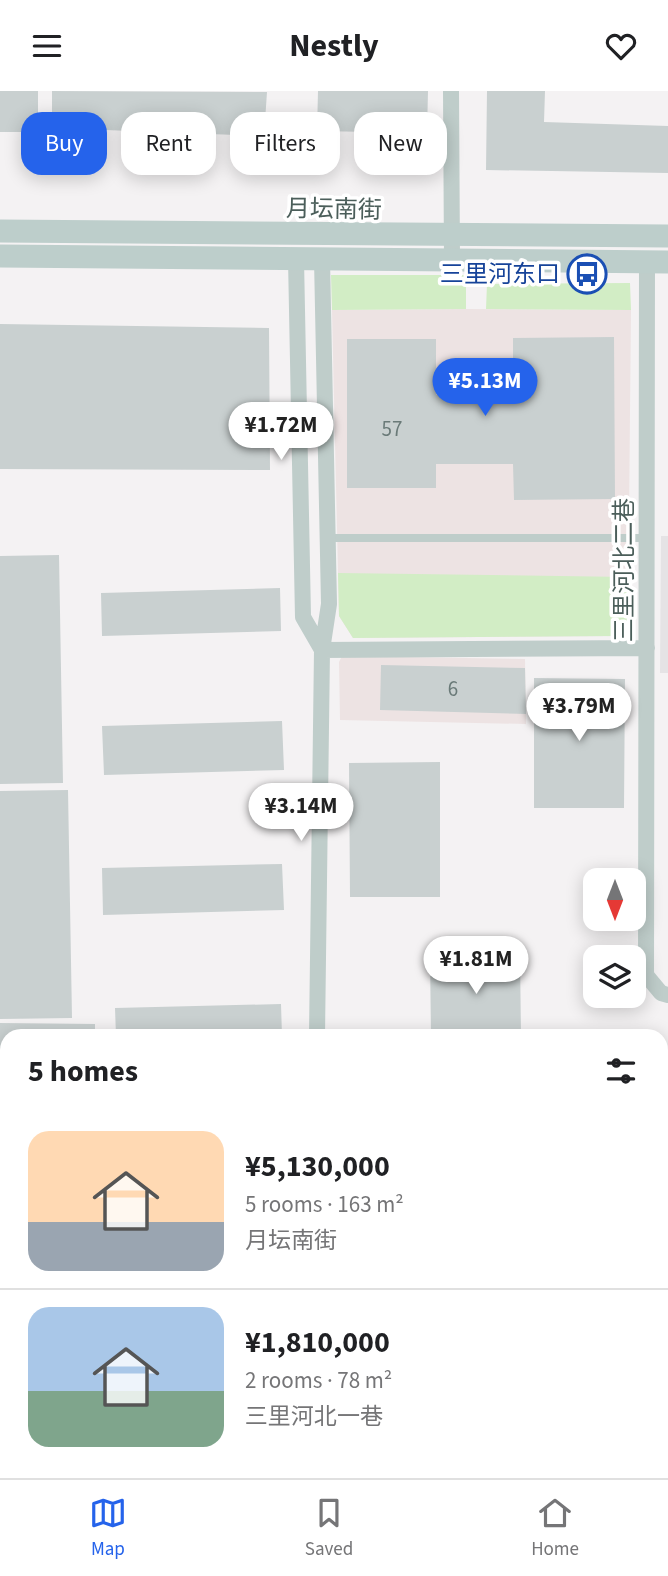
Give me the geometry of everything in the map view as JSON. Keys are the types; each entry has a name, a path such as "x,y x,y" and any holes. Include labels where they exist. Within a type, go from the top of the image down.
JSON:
{"main road":[{"name":"月坛南街","path":"0,231 668,236"},
{"name":"月坛南街","path":"0,255 658,262"}],"street":[{"path":"451,91 452,260"},
{"path":"296,259 303,617 322,650"},
{"path":"317,1029 322,650 330,604 322,259"},
{"name":"三里河北二巷","path":"658,262 647,538 646,975 662,993 668,995"},
{"path":"322,650 647,648"}],"lane":[{"path":"328,538 647,538"}],"shaded area":[{"path":"332,310 631,310 628,619 617,636 353,638 339,616"},
{"path":"661,536 668,536 668,673 660,673"},
{"path":"342,656 525,659 526,724 340,720 339,662"}],"green space":[{"path":"331,275 466,275 466,309 332,310"},
{"path":"630,283 631,310 486,309 487,284"},
{"path":"338,573 628,577 628,619 617,636 353,638 339,616"}],"building":[{"path":"0,91 38,91 38,112 21,112 21,132 0,132"},
{"path":"52,91 267,92 266,112 230,112 230,135 216,134 216,112 121,112 121,131 107,130 107,112 52,112"},
{"path":"318,91 428,91 428,112 354,112 354,132 340,131 340,112 317,112"},
{"path":"487,91 545,91 544,122 668,126 668,173 486,170"},
{"path":"0,324 269,328 270,470 0,469"},
{"path":"614,337 615,499 514,500 513,464 436,464 436,488 347,488 347,339 436,339 436,395 513,394 513,338"},
{"path":"59,555 63,783 0,784 0,556"},
{"path":"280,588 281,631 102,636 101,593"},
{"path":"381,665 525,668 526,714 380,710"},
{"path":"534,678 625,679 624,808 534,808"},
{"path":"282,721 284,770 104,775 102,726"},
{"path":"440,762 440,897 350,897 349,763"},
{"path":"68,790 72,1018 0,1019 0,791"},
{"path":"282,864 284,910 103,915 102,868"},
{"path":"520,955 521,1029 431,1029 430,956"},
{"path":"281,1004 282,1029 116,1029 115,1008"},
{"path":"0,1023 95,1024 95,1029 0,1029"}],"place":[{"name":"三里河东口","path":"587,274"}]}
